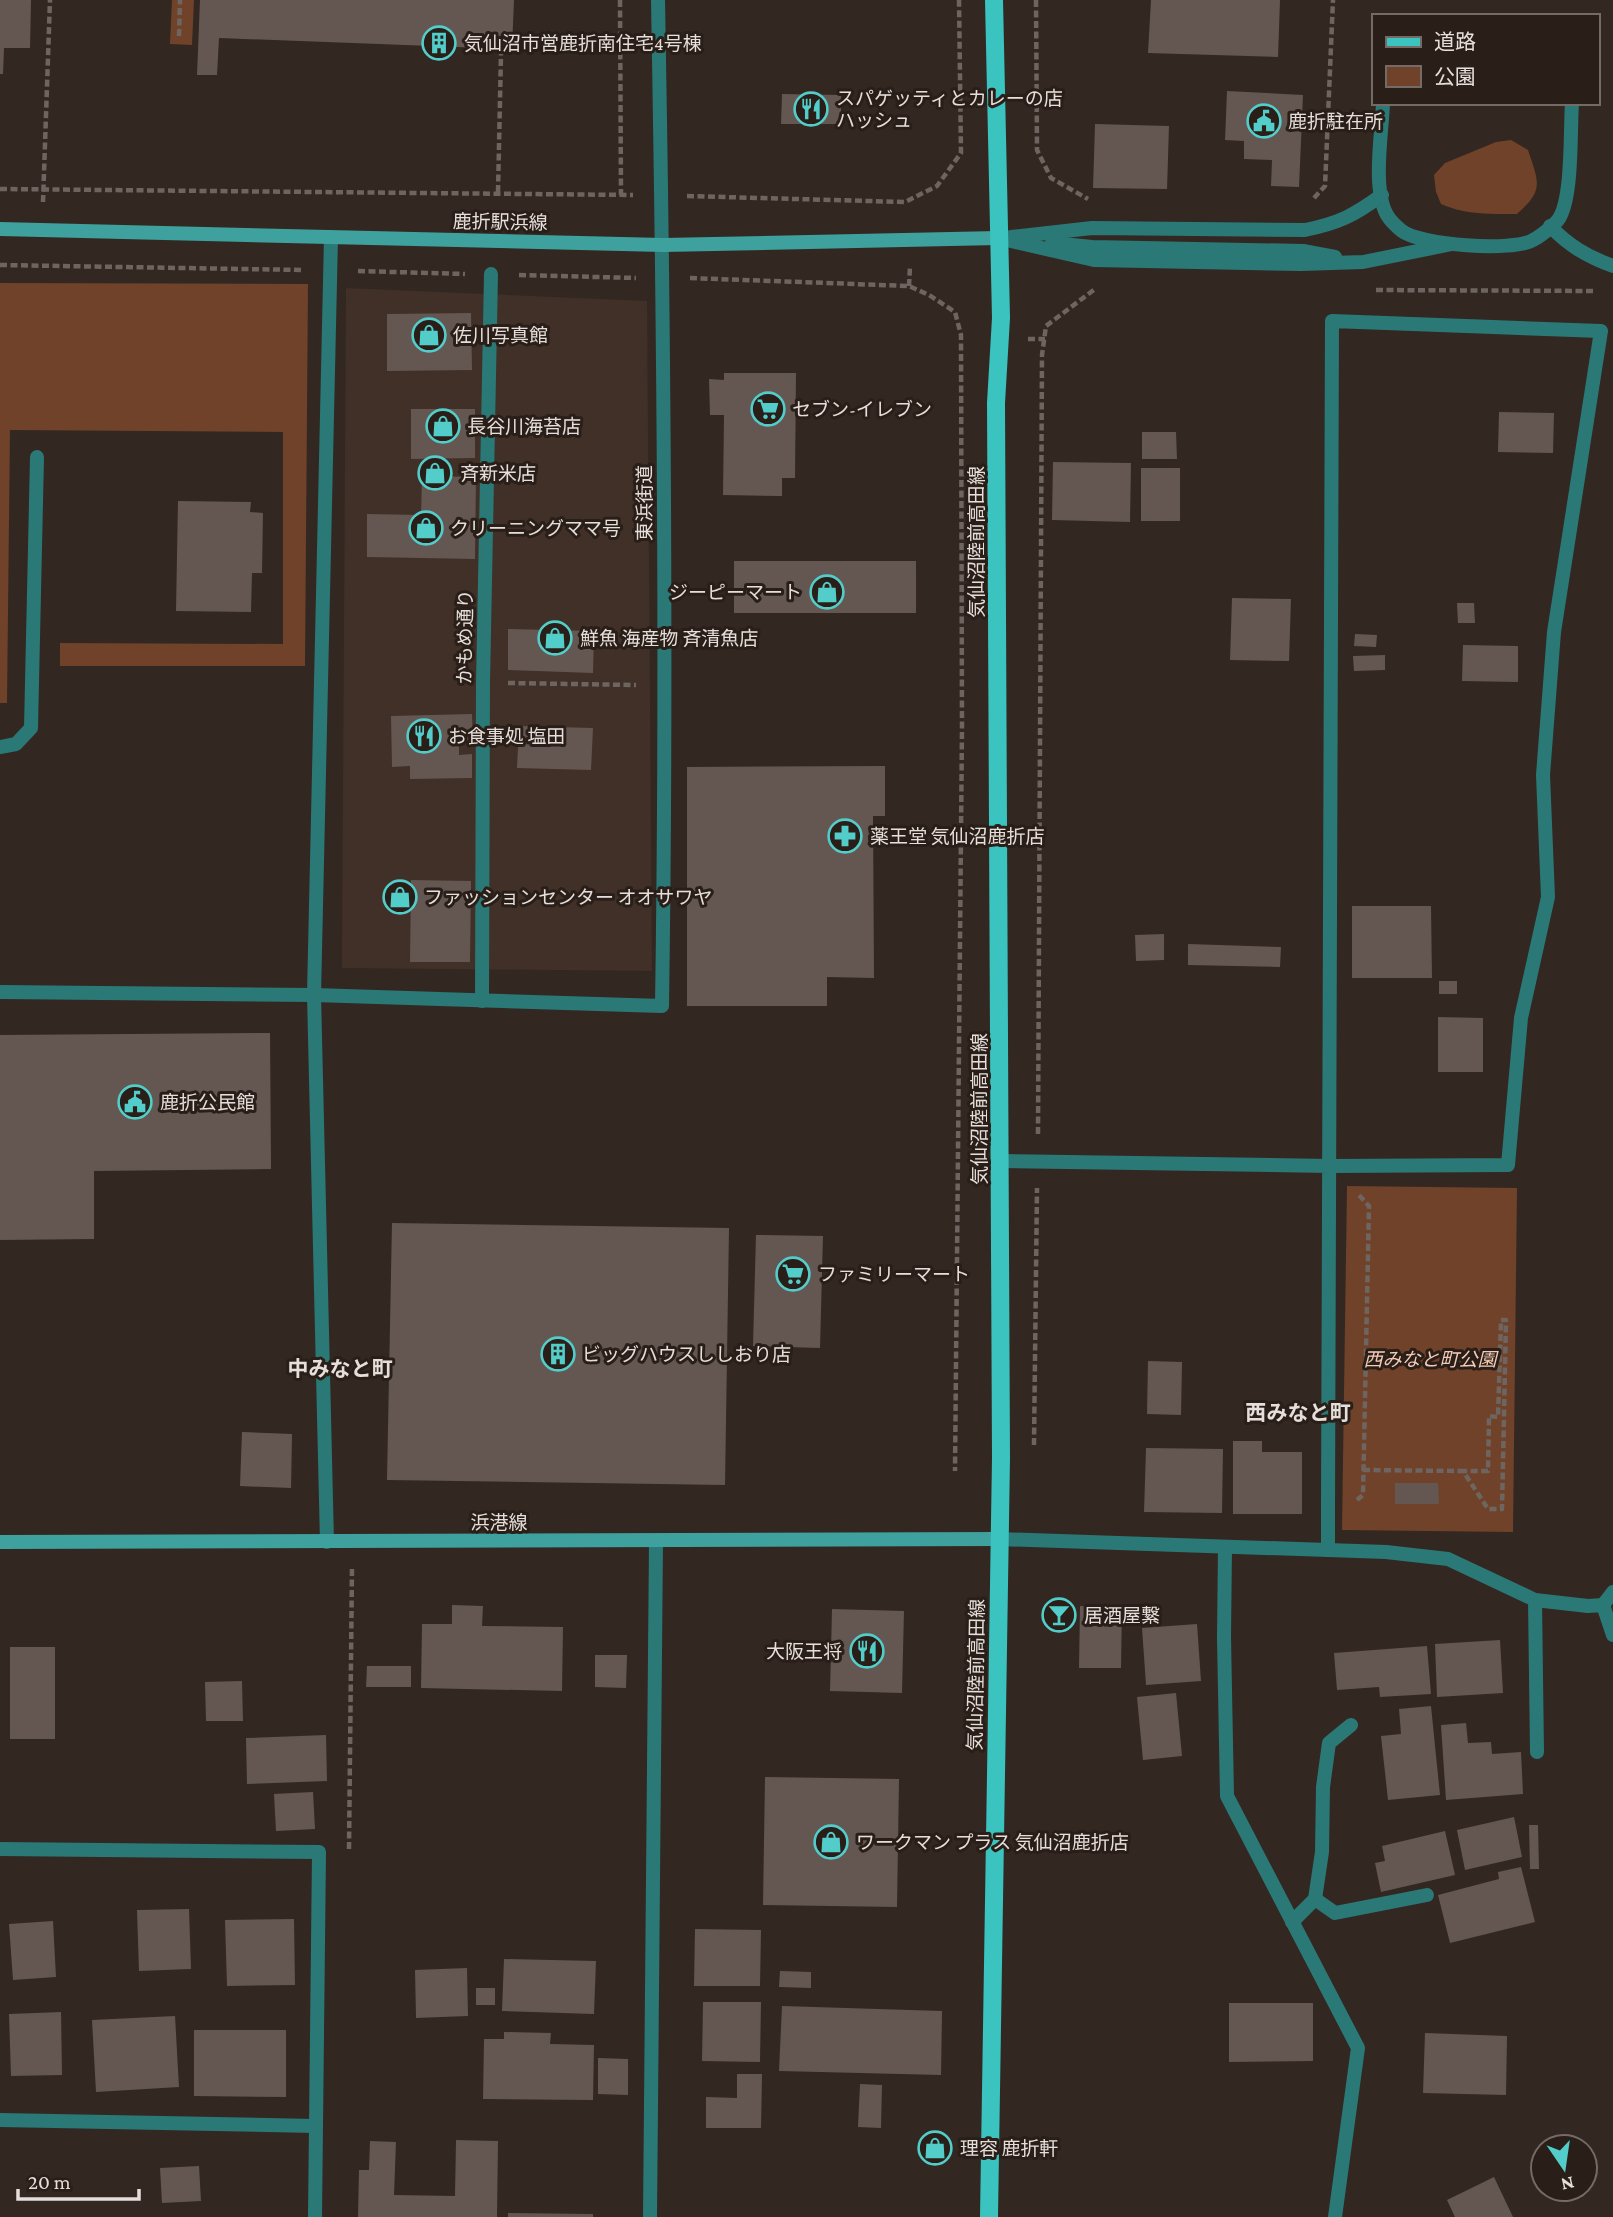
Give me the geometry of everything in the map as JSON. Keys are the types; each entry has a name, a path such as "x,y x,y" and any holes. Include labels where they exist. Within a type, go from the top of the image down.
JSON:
{"main road":[{"name":"気仙沼陸前高田線","path":"989,2217 1001,1458 996,403 1001,318 994,0"}],"street":[{"name":"東浜街道","path":"482,1001 662,1006 663,245 658,0"},
{"path":"1383,105 1379,186 1387,214 1402,232 1423,240 1452,244 1514,245 1532,241 1558,220 1566,202 1572,105"},
{"path":"998,238 1092,228 1305,230 1353,216 1382,195"},
{"path":"1550,226 1563,240 1587,256 1613,266"},
{"name":"鹿折駅浜線","path":"0,229 663,245 998,238"},
{"path":"327,1542 314,996 331,237"},
{"path":"998,238 1094,260 1301,264 1363,262 1452,244"},
{"name":"かもめ通り","path":"482,1001 483,683 491,274"},
{"path":"1001,1161 1330,1166 1508,1165 1521,1018 1548,897 1543,775 1554,632 1601,331 1332,321 1330,1166 1328,1550"},
{"path":"0,747 16,744 31,728 37,457"},
{"path":"0,992 482,1001"},
{"path":"999,1539 1387,1552 1448,1559 1535,1600 1603,1605 1613,1592"},
{"name":"浜港線","path":"0,1542 999,1539"},
{"path":"650,2217 656,1541"},
{"path":"1225,1547 1227,1796 1358,2048 1335,2217"},
{"path":"1535,1600 1538,1752"},
{"path":"1603,1605 1613,1635"},
{"path":"1292,1922 1315,1899 1322,1852 1323,1787 1329,1743 1351,1725"},
{"path":"0,1849 319,1852 315,2217"},
{"path":"1315,1899 1335,1913 1427,1895"},
{"path":"0,2120 316,2126"}],"path":[{"path":"42,230 50,0"},
{"path":"179,36 180,0"},
{"path":"0,189 621,195 620,0"},
{"path":"683,195 905,202 937,186 961,153 959,0"},
{"path":"1036,0 1037,150 1051,178 1092,201"},
{"path":"1308,205 1325,186 1333,0"},
{"path":"498,192 501,54"},
{"path":"682,278 909,286 955,312 961,335 962,728 955,1471"},
{"path":"1034,1459 1042,355 1046,326 1093,289"},
{"path":"483,683 664,686"},
{"path":"1328,1506 1351,1505 1363,1495 1369,1206 1330,1166"},
{"path":"1363,1470 1488,1471 1489,1416 1498,1417 1501,1320 1506,1320 1502,1509 1488,1508 1463,1471"}],"shaded area":[{"path":"346,288 647,301 652,971 342,968"}],"green space":[{"path":"172,0 194,0 192,45 170,44"},
{"path":"1511,140 1528,150 1535,171 1537,185 1526,206 1517,214 1488,214 1441,204 1434,175 1445,163 1496,142"},
{"path":"0,283 308,284 305,666 60,666 60,643 283,644 283,432 10,430 7,703 0,703"},
{"name":"西みなと町公園","path":"1347,1186 1517,1188 1513,1532 1342,1530"}],"building":[{"path":"0,0 31,0 30,48 4,48 3,74 0,74"},
{"name":"気仙沼市営鹿折南住宅4号棟","path":"200,0 514,0 512,49 219,38 217,75 197,75"},
{"path":"1151,0 1280,0 1278,57 1148,53"},
{"path":"1227,91 1303,95 1299,187 1271,186 1272,160 1244,159 1244,141 1225,140"},
{"name":"スパゲッティとカレーの店 ハッシュ","path":"782,94 841,95 841,124 781,124"},
{"path":"1095,124 1169,126 1167,189 1093,188"},
{"path":"471,313 472,370 387,371 387,314"},
{"path":"724,373 796,373 795,478 782,478 782,496 723,495 724,415 710,415 709,379 724,380"},
{"path":"411,409 475,409 475,458 411,459"},
{"path":"1499,412 1554,413 1553,453 1498,452"},
{"path":"1142,432 1176,432 1177,459 1142,459"},
{"path":"1053,462 1131,463 1130,522 1052,520"},
{"path":"1141,468 1180,468 1180,521 1141,521"},
{"path":"422,476 476,477 475,559 367,557 367,514 421,515"},
{"path":"178,501 251,502 250,512 263,513 262,573 252,573 251,612 176,611"},
{"path":"734,561 916,561 916,613 734,613"},
{"path":"1232,598 1291,599 1289,661 1230,660"},
{"path":"1457,603 1474,603 1475,623 1458,623"},
{"path":"508,629 594,631 593,673 508,670"},
{"path":"1355,634 1377,635 1376,647 1354,646"},
{"path":"1463,645 1518,646 1518,682 1462,681"},
{"path":"1385,655 1385,670 1354,671 1353,656"},
{"path":"472,714 473,744 459,744 459,755 472,754 472,778 410,779 410,766 392,767 391,716"},
{"path":"519,726 593,728 591,770 517,768"},
{"path":"885,766 885,816 873,816 874,978 827,977 827,1006 687,1006 687,767"},
{"path":"411,880 471,881 470,962 410,962"},
{"path":"1352,906 1431,906 1432,978 1352,978"},
{"path":"1164,934 1164,960 1136,961 1135,935"},
{"path":"1188,944 1281,947 1280,967 1188,965"},
{"path":"1439,981 1457,981 1457,994 1439,994"},
{"path":"1438,1017 1483,1018 1483,1072 1438,1072"},
{"name":"鹿折公民館","path":"270,1033 271,1169 94,1171 94,1239 0,1240 0,1035"},
{"name":"ビッグハウスししおり店","path":"392,1223 729,1228 725,1485 387,1480"},
{"path":"756,1235 823,1236 820,1348 753,1346"},
{"path":"1148,1361 1182,1362 1181,1415 1147,1414"},
{"path":"242,1432 292,1434 291,1488 240,1486"},
{"path":"1233,1441 1262,1441 1262,1452 1302,1452 1302,1514 1233,1514"},
{"path":"1146,1448 1223,1449 1222,1513 1144,1512"},
{"path":"1395,1483 1438,1483 1439,1504 1395,1504"},
{"path":"452,1605 483,1606 482,1626 563,1627 562,1691 421,1688 422,1624 452,1624"},
{"path":"1080,1606 1122,1607 1121,1668 1079,1668"},
{"name":"大阪王将","path":"832,1609 904,1611 902,1693 830,1691"},
{"path":"1197,1624 1201,1681 1146,1685 1142,1628"},
{"path":"1500,1640 1503,1693 1437,1697 1435,1644"},
{"path":"1427,1646 1431,1694 1380,1697 1379,1687 1337,1690 1334,1653"},
{"path":"10,1647 55,1647 55,1739 10,1739"},
{"path":"595,1655 627,1655 626,1688 595,1687"},
{"path":"367,1666 411,1666 411,1687 366,1687"},
{"path":"242,1681 243,1721 206,1721 205,1682"},
{"path":"1176,1693 1182,1756 1143,1760 1137,1697"},
{"path":"1431,1706 1440,1795 1388,1800 1381,1736 1401,1734 1399,1709"},
{"path":"1466,1723 1468,1743 1491,1742 1492,1754 1521,1752 1523,1794 1446,1800 1441,1725"},
{"path":"326,1735 327,1781 247,1784 246,1738"},
{"name":"ワークマン プラス 気仙沼鹿折店","path":"765,1777 899,1779 897,1907 763,1905"},
{"path":"313,1792 315,1829 276,1831 274,1794"},
{"path":"1514,1817 1522,1857 1465,1870 1457,1830"},
{"path":"1529,1825 1538,1825 1539,1869 1530,1869"},
{"path":"1445,1831 1455,1875 1381,1892 1375,1863 1385,1861 1382,1846"},
{"path":"1521,1867 1535,1922 1450,1943 1438,1895 1499,1879 1498,1872"},
{"path":"189,1909 191,1969 139,1971 137,1910"},
{"path":"294,1919 295,1985 227,1986 225,1920"},
{"path":"53,1921 56,1977 13,1980 9,1924"},
{"path":"695,1929 761,1930 760,1986 694,1986"},
{"path":"504,1959 596,1961 594,2014 502,2011"},
{"path":"467,1968 468,2016 416,2018 415,1970"},
{"path":"780,1971 811,1972 811,1988 779,1987"},
{"path":"476,1988 495,1988 495,2005 476,2005"},
{"path":"703,2002 761,2002 760,2062 702,2061"},
{"path":"1229,2003 1313,2003 1313,2061 1229,2062"},
{"path":"782,2006 942,2011 941,2075 779,2071"},
{"path":"61,2012 62,2075 11,2076 9,2014"},
{"path":"175,2016 179,2087 96,2092 92,2020"},
{"path":"194,2030 286,2030 286,2097 194,2096"},
{"path":"504,2032 551,2033 550,2044 594,2045 593,2100 483,2099 484,2039 504,2039"},
{"path":"1425,2033 1507,2036 1506,2095 1423,2093"},
{"path":"598,2058 628,2059 628,2095 598,2094"},
{"path":"737,2074 762,2074 761,2128 706,2128 706,2097 737,2098"},
{"path":"860,2084 882,2085 881,2128 858,2127"},
{"path":"456,2140 498,2141 497,2217 358,2217 359,2170 369,2170 370,2141 396,2142 394,2195 455,2196"},
{"path":"199,2166 201,2201 162,2203 160,2168"},
{"path":"1494,2177 1513,2217 1455,2217 1447,2200"},
{"path":"508,2213 593,2214 593,2217 508,2217"}],"place":[{"name":"気仙沼市営鹿折南住宅4号棟","path":"439,43"},
{"name":"スパゲッティとカレーの店 ハッシュ","path":"811,109"},
{"name":"鹿折駐在所","path":"1264,121"},
{"name":"佐川写真館","path":"429,335"},
{"name":"セブン-イレブン","path":"768,409"},
{"name":"長谷川海苔店","path":"443,426"},
{"name":"斉新米店","path":"435,473"},
{"name":"クリーニングママ号","path":"426,528"},
{"name":"ジーピーマート","path":"827,592"},
{"name":"鮮魚 海産物 斉清魚店","path":"555,638"},
{"name":"お食事処 塩田","path":"424,736"},
{"name":"薬王堂 気仙沼鹿折店","path":"845,836"},
{"name":"ファッションセンター オオサワヤ","path":"400,897"},
{"name":"鹿折公民館","path":"135,1102"},
{"name":"ファミリーマート","path":"793,1274"},
{"name":"ビッグハウスししおり店","path":"558,1354"},
{"name":"居酒屋繋","path":"1059,1615"},
{"name":"大阪王将","path":"867,1651"},
{"name":"ワークマン プラス 気仙沼鹿折店","path":"831,1842"},
{"name":"理容 鹿折軒","path":"935,2148"}],"district":[{"name":"中みなと町","path":"340,1369"},
{"name":"西みなと町","path":"1298,1413"}]}
